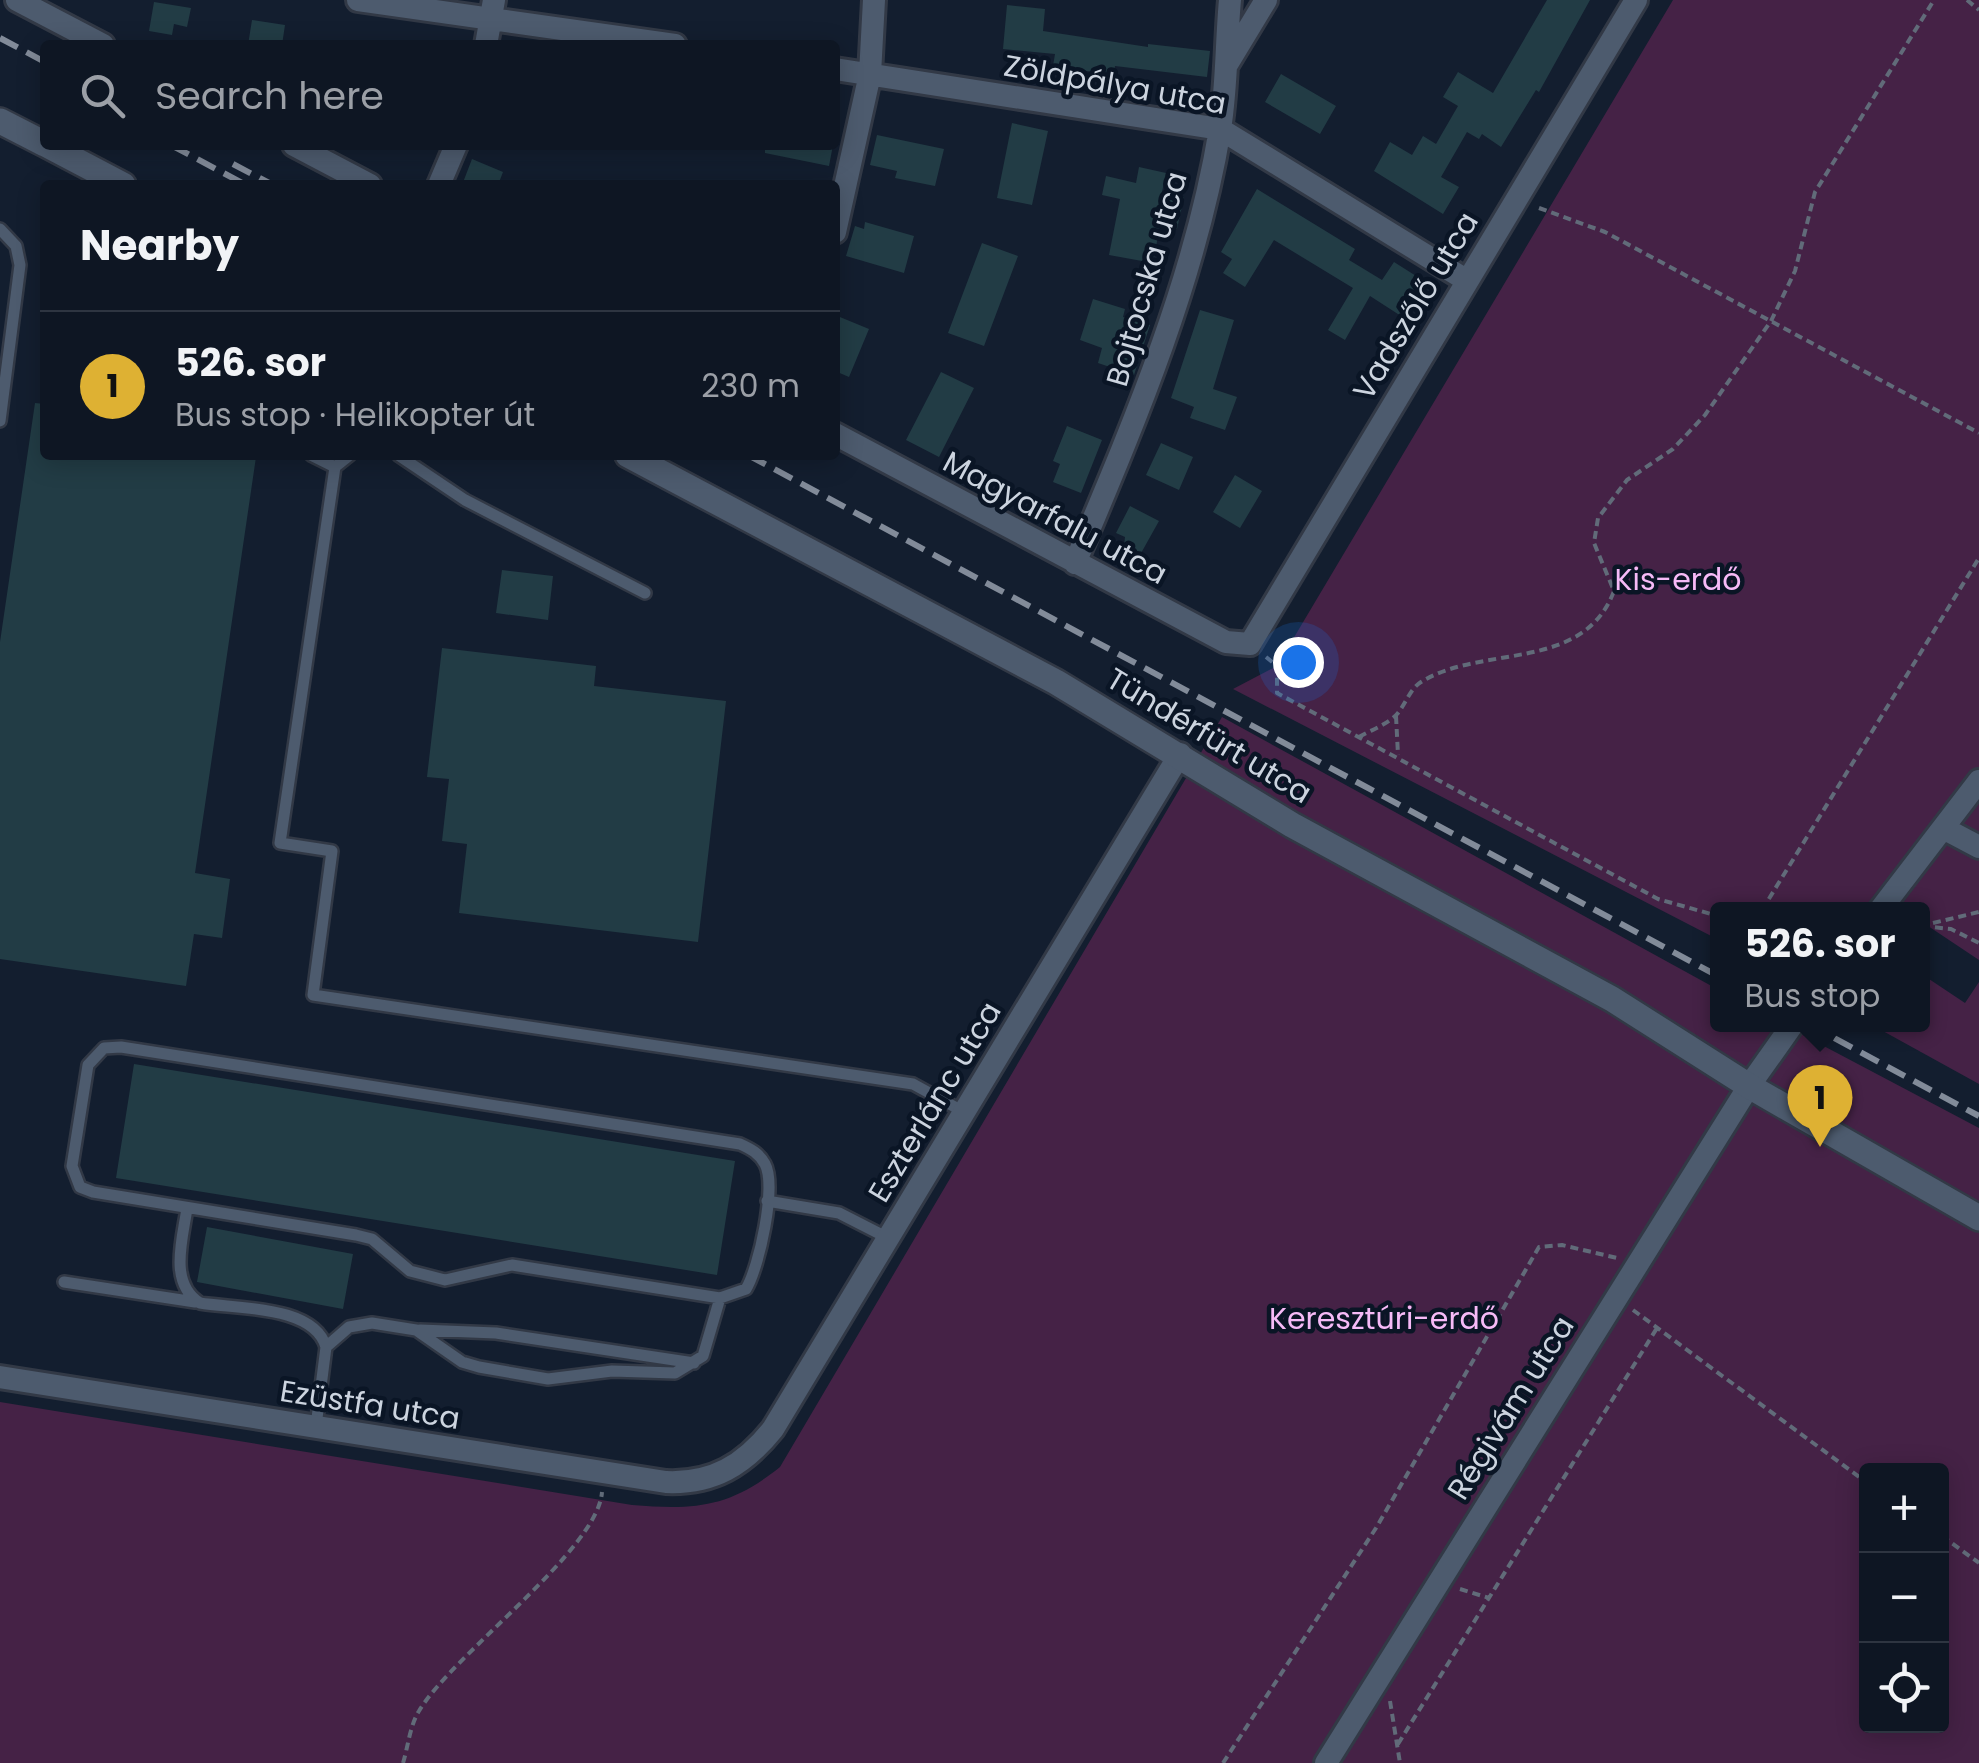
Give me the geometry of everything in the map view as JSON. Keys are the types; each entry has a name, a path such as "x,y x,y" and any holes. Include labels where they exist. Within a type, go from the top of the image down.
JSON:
{"street":[{"path":"18,0 94,40"},
{"path":"358,0 494,9 650,40"},
{"path":"840,209 870,74 874,0"},
{"name":"Bojtocska utca","path":"1075,564 1152,378 1220,129 1230,0"},
{"path":"1224,68 1266,0"},
{"name":"Vadszőlő utca","path":"1250,644 1636,0"},
{"path":"487,40 494,9"},
{"name":"Zöldpálya utca","path":"840,70 1220,129 1466,280"},
{"path":"0,121 40,142"},
{"path":"55,150 111,180"},
{"path":"304,150 360,180"},
{"path":"442,180 454,150"},
{"name":"Magyarfalu utca","path":"840,437 1226,642 1250,644"},
{"name":"Tündérfürt utca","path":"637,460 1039,673 1180,754 1292,825 1612,999 1750,1086 1979,1218"},
{"name":"Eszterlánc utca","path":"730,1470 773,1430 1180,754"},
{"path":"1886,902 1979,781"},
{"path":"1945,828 1979,848"},
{"name":"Régivám utca","path":"1326,1763 1787,1032"},
{"name":"Ezüstfa utca","path":"0,1376 680,1482 730,1470"}],"lane":[{"path":"0,229 16,246 20,265 0,422"},
{"path":"324,460 335,467"},
{"path":"344,460 335,467 280,843 332,851 312,995 913,1084 964,1112"},
{"path":"405,460 465,500 645,593"},
{"path":"121,1047 740,1144 755,1151 766,1165 767,1201 755,1274 746,1289 720,1298 512,1265 445,1280 410,1271 372,1240 356,1235 187,1208 93,1192 74,1178 88,1065 94,1054 121,1047"},
{"path":"767,1201 839,1213 888,1238"},
{"path":"187,1208 180,1274 191,1297 200,1303"},
{"path":"64,1282 303,1320 322,1334 326,1347 316,1426"},
{"path":"416,1330 462,1362 548,1378 612,1371 654,1376 696,1364 714,1329 720,1298"},
{"path":"326,1347 349,1327 372,1323 416,1330 496,1333 696,1364"}],"path":[{"path":"1359,737 1396,716 1416,684 1458,664 1524,657 1549,649 1580,634 1608,609 1614,591 1594,543 1598,518 1627,480 1673,448 1705,415 1771,321 1795,271 1815,192 1934,0"},
{"path":"1968,0 1979,10"},
{"path":"1515,199 1605,232 1979,433"},
{"path":"1767,902 1979,558"},
{"path":"1250,644 1277,666 1277,693 1398,755 1658,899 1710,914"},
{"path":"1396,716 1398,755"},
{"path":"1930,924 1979,912"},
{"path":"1930,926 1979,943"},
{"path":"1223,1763 1376,1528 1539,1248 1562,1245 1622,1260 1635,1268"},
{"path":"1617,1297 1859,1477"},
{"path":"1398,1744 1657,1328"},
{"path":"403,1763 418,1711 546,1577 601,1509 604,1472"},
{"path":"1949,1541 1979,1563"},
{"path":"1439,1579 1488,1598"},
{"path":"1384,1667 1400,1763"}],"green space":[{"name":"Kis-erdő","path":"1673,0 1979,0 1979,960 1930,927 1930,902 1710,902 1710,935 1233,689 1277,666"},
{"name":"Keresztúri-erdő","path":"1222,717 1710,985 1710,1032 1797,1032 1979,1128 1979,1763 0,1763 0,1402 632,1505 693,1506 744,1491 780,1467"},
{"path":"1930,980 1965,1003 1979,982 1979,1084 1885,1032 1930,1032"}],"building":[{"path":"1547,0 1590,0 1539,92 1536,90 1501,147 1482,134 1479,139 1467,132 1441,177 1459,187 1443,214 1374,171 1390,142 1412,155 1423,136 1436,144 1458,106 1443,97 1458,72 1493,93"},
{"path":"154,2 191,8 187,27 174,24 172,35 149,31"},
{"path":"1007,5 1045,9 1043,31 1148,47 1210,51 1207,77 1115,66 1114,75 1053,66 1055,54 1003,49"},
{"path":"252,20 285,25 283,40 249,40"},
{"path":"1281,74 1336,106 1320,134 1265,102"},
{"path":"1012,123 1048,131 1032,205 997,198"},
{"path":"877,135 944,149 935,186 895,178 897,171 870,165"},
{"path":"765,150 832,150 829,166"},
{"path":"472,159 503,172 500,180 464,180"},
{"path":"1139,167 1166,173 1162,192 1184,197 1177,229 1160,225 1153,263 1109,255 1120,199 1102,195 1106,176 1136,183"},
{"path":"1257,189 1355,249 1349,260 1382,280 1394,262 1424,281 1401,316 1370,296 1345,340 1328,330 1353,288 1274,240 1245,287 1223,273 1232,259 1221,252"},
{"path":"865,222 914,236 904,273 846,256 855,226 864,229"},
{"path":"982,243 1018,256 984,346 948,333"},
{"path":"1093,299 1125,309 1123,317 1150,325 1134,375 1098,363 1102,348 1080,340"},
{"path":"1200,310 1234,320 1213,389 1237,397 1225,430 1190,418 1194,407 1171,398"},
{"path":"840,317 869,329 849,377 840,373"},
{"path":"941,372 974,388 939,457 906,440"},
{"path":"35,403 40,404 40,460 256,460 195,873 230,879 222,938 194,934 186,986 0,959 0,642"},
{"path":"1067,426 1102,440 1081,493 1053,482 1060,464 1053,461"},
{"path":"1161,443 1193,457 1179,490 1146,475"},
{"path":"1235,475 1262,491 1240,528 1213,512"},
{"path":"1130,506 1159,521 1140,555 1124,546 1125,537 1116,533"},
{"path":"502,570 553,576 548,620 496,613"},
{"path":"442,648 596,666 594,686 726,701 698,942 459,913 467,844 442,841 449,779 427,777"},
{"path":"134,1064 735,1161 717,1275 116,1178"},
{"path":"207,1227 353,1254 343,1309 197,1282"}],"railway":[{"path":"0,38 40,59"},
{"path":"180,150 237,180"},
{"path":"233,164 263,180"},
{"path":"757,460 1710,972"},
{"path":"1823,1032 1979,1116"}],"place":[{"name":"526. sor","path":"1820,1147"}]}
